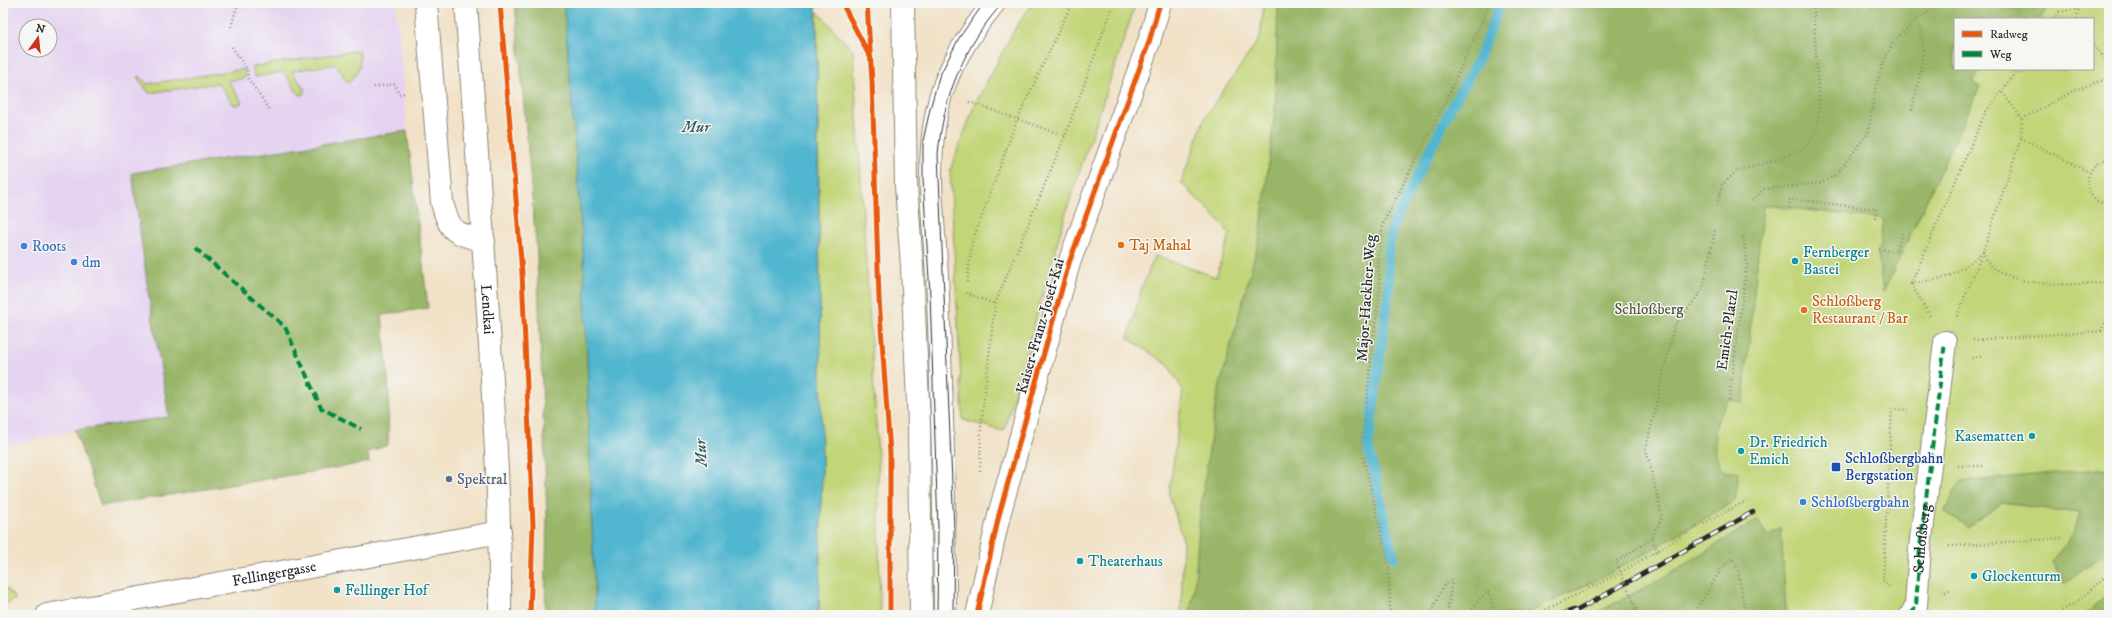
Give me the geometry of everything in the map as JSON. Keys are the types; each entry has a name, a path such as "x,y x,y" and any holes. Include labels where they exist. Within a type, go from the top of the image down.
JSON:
{"main road":[{"path":"426,3 442,203 449,226 455,231 484,241"},
{"name":"Lendkai","path":"466,3 484,241 500,532 500,615"},
{"path":"903,3 906,186 912,266 919,425 921,615"},
{"path":"945,615 945,505 938,294 932,179 932,139 937,109 949,74 965,43 994,3"},
{"name":"Kaiser-Franz-Josef-Kai","path":"977,615 999,515 1069,263 1149,42 1160,3"},
{"name":"Schloßberg","path":"1914,611 1920,548 1945,342"},
{"name":"Fellingergasse","path":"47,615 500,532"}],"path":[{"path":"231,27 238,3"},
{"path":"995,304 966,293 972,243 1017,120 1072,3"},
{"path":"980,476 981,425 995,304 1065,136 1114,3"},
{"path":"1717,206 1722,185 1737,171 1774,161 1807,147 1817,129 1819,105 1812,3"},
{"path":"1752,200 1764,189 1821,183 1837,174 1868,133 1876,85 1884,61 1893,42 1917,19 1944,3"},
{"path":"2055,18 2059,12 2078,8 2084,3"},
{"path":"2078,8 2078,18"},
{"path":"1912,110 1924,56 1921,27 1917,19"},
{"path":"232,47 247,69 248,78 270,111"},
{"path":"2094,47 2109,62"},
{"path":"1911,284 1984,113 2002,92 2017,70"},
{"path":"2022,119 2077,89 2109,78"},
{"path":"374,87 395,84 399,94 410,92"},
{"path":"1945,342 1983,252 2021,138 2022,119 2002,92"},
{"path":"964,101 1065,136"},
{"path":"2021,138 2089,172"},
{"path":"2109,159 2100,161 2089,172 2087,186 2094,199 2100,203 2109,204"},
{"path":"1789,208 1790,199 1856,206 1876,209 1876,218"},
{"path":"1643,615 1636,608 1616,562 1651,539 1662,517 1646,449 1674,327 1703,289 1715,230"},
{"path":"1879,248 1896,252 1903,232"},
{"path":"1911,284 1947,277 1966,266 1983,252"},
{"path":"1983,252 1989,264 2000,272 2032,282 2077,285 2109,282"},
{"path":"1911,284 1945,342"},
{"path":"2101,330 2109,314"},
{"path":"1945,342 2109,330"},
{"path":"1912,410 1892,409 1883,580 1900,602 1914,611"},
{"path":"1956,466 1986,466"},
{"path":"1535,615 1614,576 1748,500"},
{"path":"1920,548 1995,544 2063,538"},
{"path":"1651,539 1658,551"},
{"path":"1693,615 1723,566 1733,558 1738,571 1746,615"},
{"path":"2055,615 2078,602 2109,573"},
{"path":"1430,615 1442,588 1452,579 1447,615"},
{"path":"1467,615 1486,592 1490,593 1494,615"},
{"path":"1633,615 1636,608"}],"shaded area":[{"path":"3,3 396,3 407,131 132,173 149,297 169,418 75,430 3,447"}],"green space":[{"path":"515,3 564,3 584,261 595,615 545,615 547,516 537,255"},
{"path":"1033,3 1136,3 1067,209 1004,431 963,420 950,170 975,104 1016,27"},
{"name":"Schloßberg","path":"1264,3 2109,3 2109,615 1181,615 1183,540 1169,494 1183,390 1168,365 1128,338 1142,287 1155,256 1216,277 1230,234 1211,212 1181,183 1205,117 1260,38"},
{"name":"Schloßberg","path":"1278,3 2051,3 2041,18 1954,18 1954,70 1981,70 1973,81 1980,87 1883,293 1878,254 1884,219 1763,205 1743,402 1729,400 1719,417 1715,432 1715,448 1719,467 1726,472 1739,472 1735,501 1615,571 1524,615 1189,615 1194,593 1200,514 1216,400 1260,236 1275,110"},
{"path":"817,11 853,51 878,456 880,615 819,615 822,467"},
{"path":"359,50 359,68 355,76 348,83 336,64 292,71 305,90 304,94 300,95 284,72 255,77 252,67"},
{"path":"244,69 245,78 228,81 241,100 241,103 238,105 233,104 218,83 149,93 137,77 140,76 147,84"},
{"path":"407,131 428,308 382,315 389,388 388,445 368,452 369,462 101,506 75,430 169,417 149,297 132,173"},
{"path":"2109,468 2109,556 2107,552 2065,584 2052,562 2074,532 2080,513 2002,503 1968,527 1944,511 1960,482"},
{"path":"1757,520 1768,536 1781,528 1786,611 1784,615 1592,615 1659,580"},
{"path":"3,585 16,599 3,605"},
{"path":"2109,593 2109,615 2085,615"}],"water":[{"name":"Mur","path":"564,3 816,3 822,467 819,615 595,615 584,261"}],"waterway":[{"path":"1394,558 1368,446 1389,289 1388,252 1393,225 1451,108 1478,60 1501,3"}],"tunnel":[{"path":"1926,411 1954,409"}],"tram line":[{"path":"937,615 938,528 930,295 923,180 923,141 939,77 959,38 984,3"},
{"path":"953,615 954,529 938,154 945,113 950,93 958,73 977,36 1003,3"}],"railway":[{"path":"1569,615 1753,512"},
{"path":"1559,615 1574,610"}],"marked path":[{"path":"195,248 285,327 321,408 361,429"},
{"path":"1911,615 1916,606 1920,548 1945,342"}],"cycle path":[{"path":"500,3 522,273 533,525 530,615"},
{"path":"842,3 869,55"},
{"path":"867,3 872,81 879,299 890,453 890,615"},
{"path":"977,615 999,515 1069,263 1149,42 1160,3"}],"place":[{"name":"Taj Mahal","path":"1121,245"},
{"name":"Roots","path":"24,246"},
{"name":"Fernberger Bastei","path":"1795,261"},
{"name":"dm","path":"74,262"},
{"name":"Schloßberg Restaurant / Bar","path":"1804,310"},
{"name":"Kasematten","path":"2032,436"},
{"name":"Dr. Friedrich Emich","path":"1741,451"},
{"name":"Schloßbergbahn Bergstation","path":"1836,467"},
{"name":"Spektral","path":"449,479"},
{"name":"Schloßbergbahn","path":"1803,502"},
{"name":"Theaterhaus","path":"1080,561"},
{"name":"Glockenturm","path":"1974,576"},
{"name":"Fellinger Hof","path":"337,590"}]}
